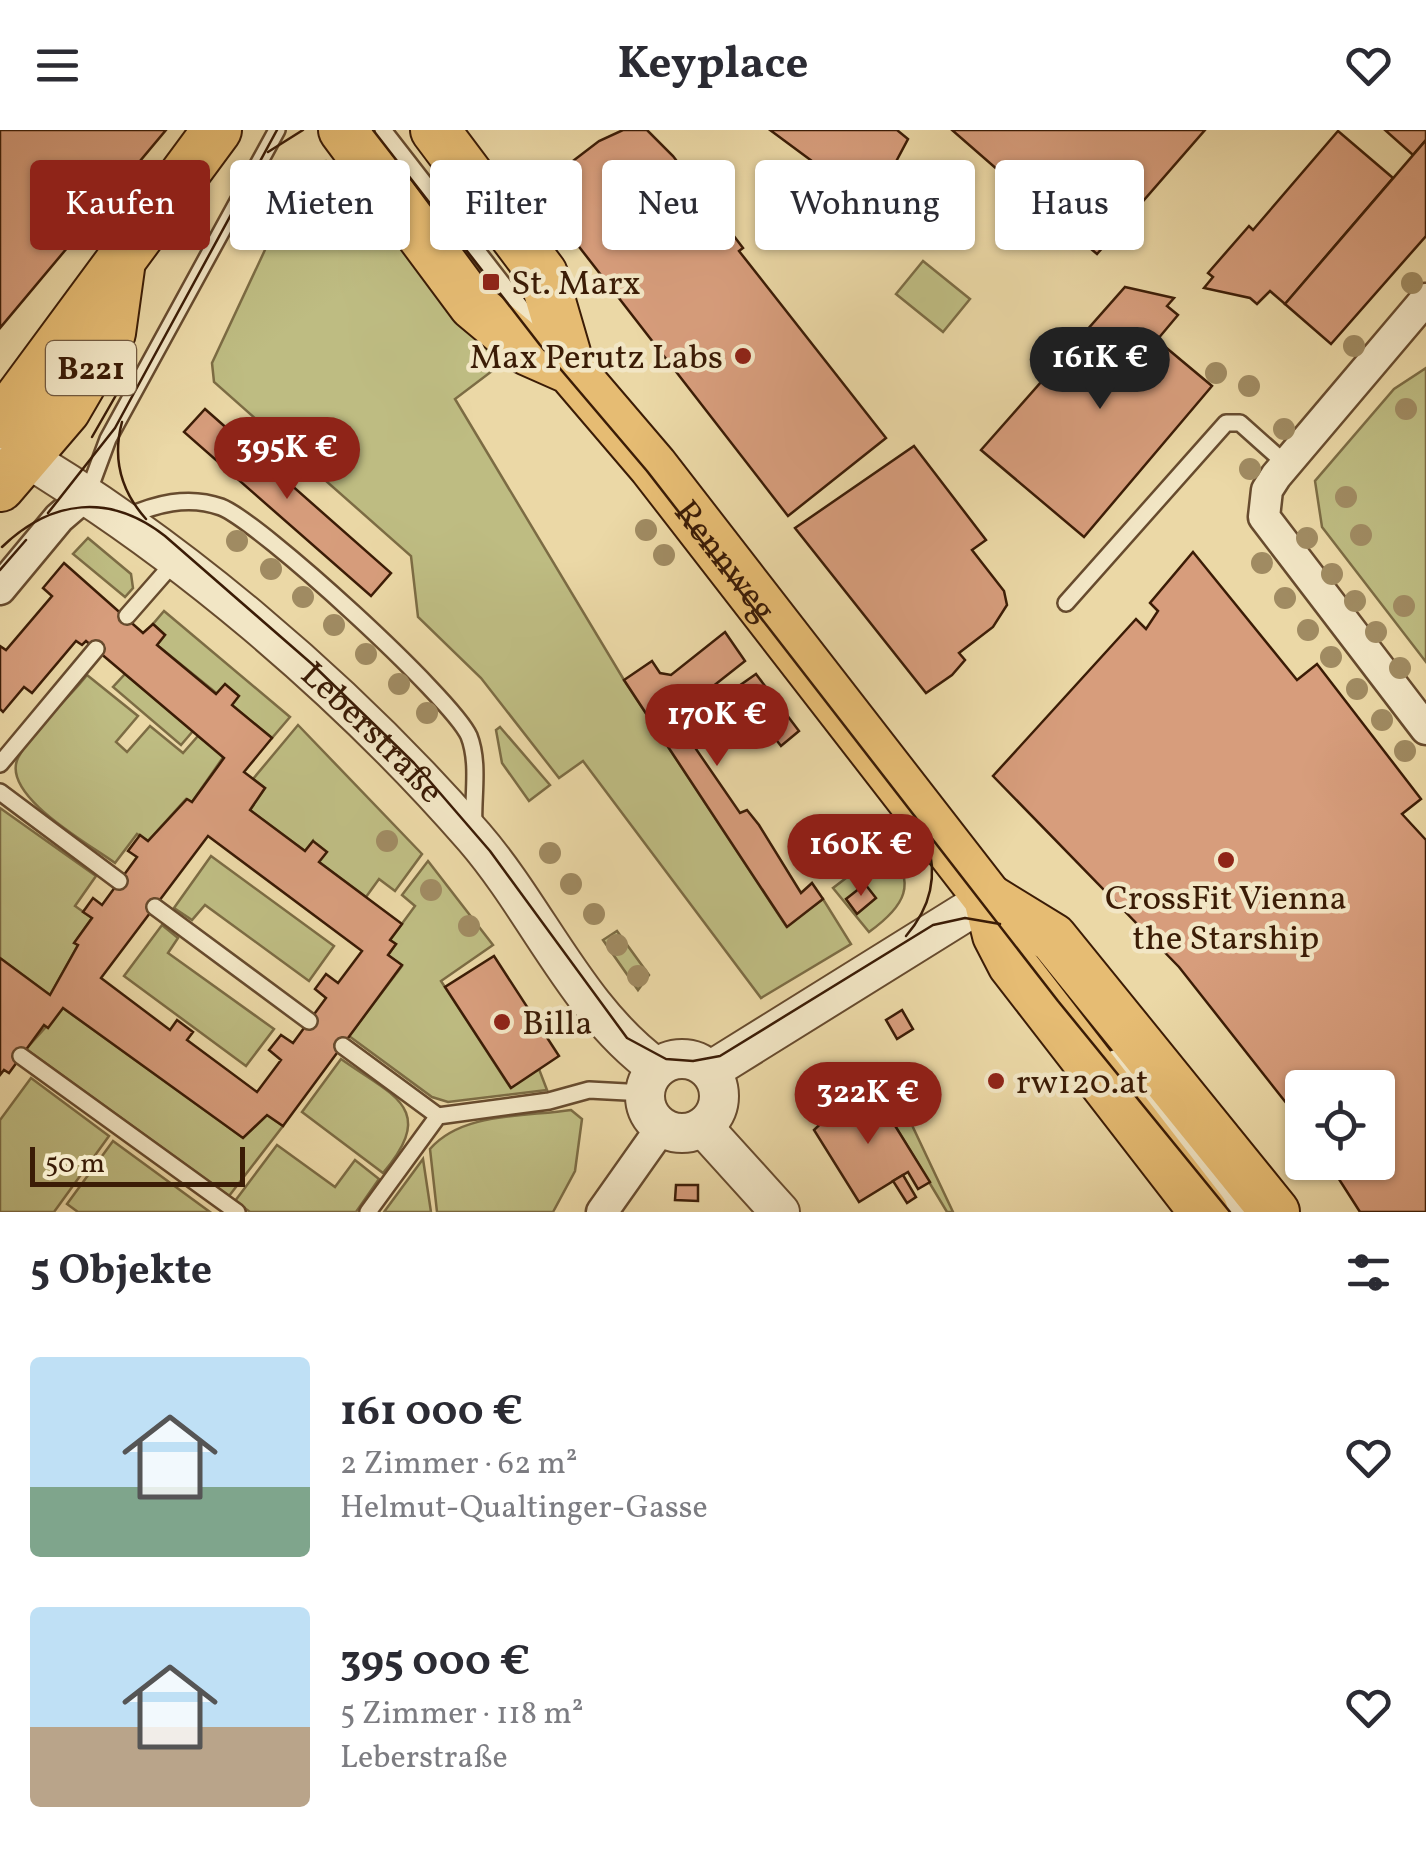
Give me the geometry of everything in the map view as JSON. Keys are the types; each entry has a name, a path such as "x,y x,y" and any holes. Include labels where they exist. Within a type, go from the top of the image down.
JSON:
{"main road":[{"name":"B221","path":"7,453 66,410 112,333 121,265 217,130"},
{"name":"Rennweg","path":"343,130 472,305 528,350 571,370"},
{"name":"Rennweg","path":"435,130 543,274 571,370 652,466 988,898 1053,938 1275,1212"},
{"name":"Rennweg","path":"988,898 998,935 1012,964 1204,1212"}],"street":[{"path":"1426,299 1286,464 1265,500 1264,516 1272,533 1426,729"},
{"name":"Leberstraße","path":"7,453 88,493 123,518 371,730 474,837 651,1081"},
{"path":"0,589 60,518 88,493"},
{"path":"710,1071 988,898"},
{"path":"684,1058 710,1071 720,1095 718,1108 703,1127 682,1133 662,1127 652,1118 651,1081 684,1058"},
{"path":"602,1212 662,1127"},
{"path":"703,1127 780,1212"}],"lane":[{"path":"88,493 108,439 277,130"},
{"path":"383,130 571,370"},
{"path":"1066,603 1226,423 1240,422 1286,464"},
{"path":"123,518 176,502 208,504 238,516 426,681 468,736 474,770 474,837"},
{"path":"127,616 176,560"},
{"path":"0,764 96,649"},
{"path":"0,792 120,880"},
{"path":"988,898 1024,946"},
{"path":"155,907 309,1021"},
{"path":"343,1046 438,1116 549,1101 651,1081"},
{"path":"1106,1049 1238,1212"},
{"path":"21,1056 237,1212"},
{"path":"368,1212 438,1116"}],"shaded area":[{"path":"265,250 408,250 483,344 504,362 455,399 624,680 786,926 823,899 851,944 761,998 583,761 559,778 481,678 418,617 411,556 214,382 212,363"},
{"path":"923,261 970,299 943,332 896,294"},
{"path":"1426,368 1426,662 1322,527 1315,481 1394,389"},
{"path":"88,538 131,574 133,588 125,597 73,554"},
{"path":"164,611 290,717 272,738 157,645 165,635 153,624"},
{"path":"125,674 193,731 181,745 113,687"},
{"path":"87,675 138,716 116,742 127,752 150,726 183,753 198,736 224,756 192,802 186,799 148,841 137,834 115,863 50,817 22,787 16,772 18,758 33,736"},
{"path":"298,725 422,854 395,891 379,879 366,897 319,862 313,841 305,851 250,810 265,788 253,779"},
{"path":"500,727 550,785 529,801 502,763 496,730"},
{"path":"0,808 96,876 75,906 92,918 75,942 78,945 50,995 0,958"},
{"path":"888,846 903,872 903,894 891,913 869,932 833,888"},
{"path":"211,856 334,946 309,981 205,905 192,920 174,908"},
{"path":"428,861 493,945 441,981 510,1087 539,1069 547,1090 448,1102 432,1097 349,1036 402,966 388,955 396,944 390,940 415,906 402,895"},
{"path":"162,925 178,938 168,953 274,1029 246,1066 124,976"},
{"path":"617,931 649,975 638,990 603,940"},
{"path":"63,1008 243,1138 267,1115 283,1126 229,1196 26,1049"},
{"path":"341,1059 392,1094 408,1118 399,1151 383,1173 302,1112"},
{"path":"885,1068 953,1212 947,1212 867,1079"},
{"path":"31,1078 109,1136 54,1212 0,1212 0,1120"},
{"path":"571,1110 582,1119 575,1171 553,1212 437,1212 430,1149 443,1137 495,1118"},
{"path":"113,1141 210,1212 78,1212 67,1204"},
{"path":"277,1145 335,1187 355,1160 379,1179 356,1212 250,1212 235,1201"},
{"path":"423,1159 431,1212 384,1212"}],"building":[{"path":"0,130 166,130 141,160 30,160 30,250 65,250 0,328"},
{"name":"Max Perutz Labs","path":"623,130 647,130 676,160 602,160 602,250 735,250 735,237 743,248 739,251 886,438 788,516 582,250 582,160 574,160 599,141"},
{"path":"770,130 897,130 908,139 897,160 811,160"},
{"path":"952,130 1205,130 1144,200 1144,160 995,160 995,168"},
{"path":"1385,130 1426,130 1426,140 1413,155"},
{"path":"1338,131 1393,178 1285,304 1270,291 1257,304 1250,298 1204,288 1213,277 1208,273 1249,226 1253,230"},
{"path":"1426,140 1426,236 1331,344 1285,304"},
{"path":"1125,287 1174,298 1167,306 1178,315 1157,340 1212,386 1084,537 981,450"},
{"path":"205,409 391,573 371,596 184,432"},
{"path":"914,446 986,540 972,550 1004,591 1007,605 993,627 959,653 965,660 952,675 926,693 795,528"},
{"path":"1193,552 1297,680 1317,664 1421,799 1402,814 1426,840 1426,1212 1360,1212 1340,1180 1395,1180 1395,1070 1285,1070 1285,1101 1179,967 993,776 1136,619 1146,629 1158,611 1150,603"},
{"path":"64,563 143,633 153,624 165,635 157,645 216,694 225,684 239,696 232,705 272,738 244,772 265,788 250,810 305,851 313,841 327,852 319,862 402,924 390,940 396,944 388,955 402,965 283,1126 267,1115 243,1138 63,1008 48,1028 44,1025 9,1073 4,1070 0,1075 0,958 50,995 78,945 74,943 92,918 83,912 93,898 102,905 137,857 128,851 140,835 148,841 187,799 192,802 224,758 86,641 82,645 76,641 32,693 24,687 3,712 0,646 6,650 52,596 43,588","holes":["208,836 362,951 338,983 326,974 315,989 326,998 293,1043 281,1035 269,1050 281,1060 257,1092 187,1040 193,1032 177,1020 170,1030 101,978"]},
{"path":"725,632 745,661 674,717 740,813 747,810 759,825 801,893 812,883 823,899 787,927 624,680 652,661 660,673 671,675"},
{"path":"756,674 799,731 781,746 736,688"},
{"path":"865,884 876,898 857,914 846,899"},
{"name":"Billa","path":"494,956 559,1056 511,1088 445,987"},
{"path":"902,1010 913,1029 897,1039 886,1020"},
{"path":"876,1095 930,1182 918,1189 908,1172 859,1202 814,1130 839,1106"},
{"path":"903,1175 916,1197 907,1203 893,1181"},
{"path":"676,1185 698,1185 698,1201 675,1200"}],"tram line":[{"path":"48,513 115,428 277,130"},
{"path":"268,152 303,130"},
{"path":"373,130 540,345 647,471 1058,1001 1230,1212"},
{"path":"92,437 127,376"},
{"path":"122,422 118,449 121,474 130,497 146,519"},
{"path":"2,547 41,519 82,507 123,513 165,536 312,664 414,763 490,851 627,1038 666,1059 693,1061 720,1056 933,925 965,918 1000,924"},
{"path":"0,570 26,540"},
{"path":"906,936 921,914 930,890 932,866 927,839"}],"place":[{"name":"St. Marx","path":"491,282"},
{"name":"Max Perutz Labs","path":"743,356"},
{"name":"CrossFit Vienna the Starship","path":"1226,860"},
{"name":"Billa","path":"502,1022"},
{"name":"rw120.at","path":"996,1081"}]}
